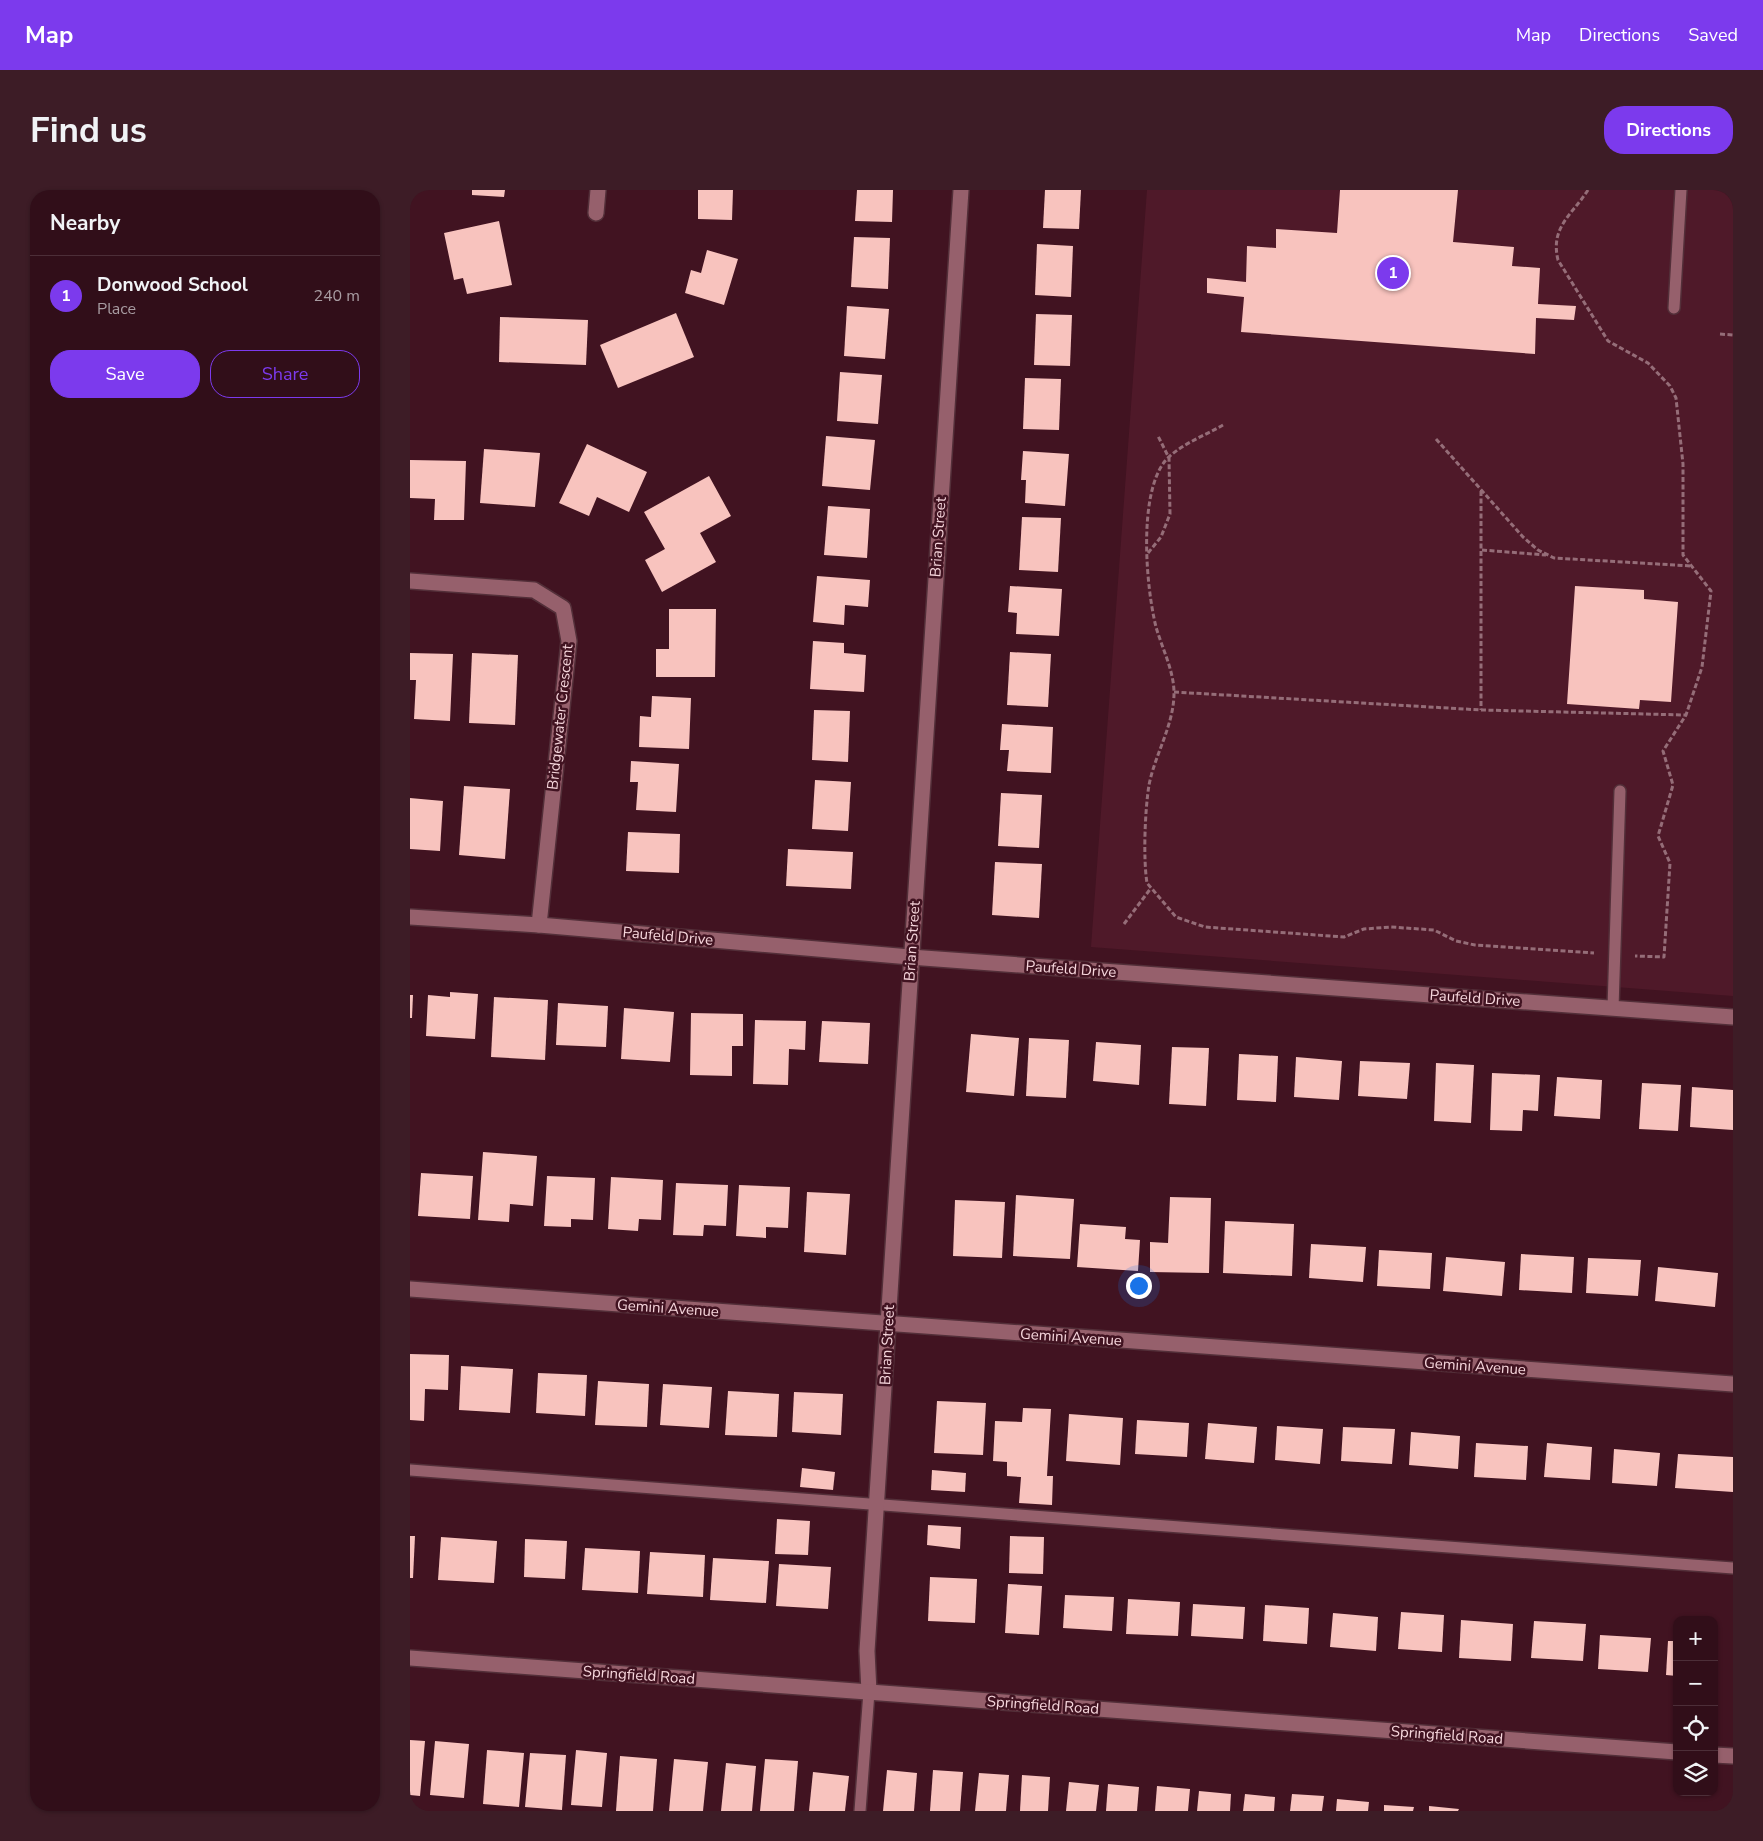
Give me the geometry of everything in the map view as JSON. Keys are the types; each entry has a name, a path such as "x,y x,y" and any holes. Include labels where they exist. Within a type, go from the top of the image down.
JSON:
{"street":[{"path":"596,213 598,190"},
{"name":"Brian Street","path":"869,1692 866,1651 878,1503 910,957 962,190"},
{"name":"Bridgewater Crescent","path":"410,581 534,590 563,608 569,641 539,925"},
{"name":"Paufeld Drive","path":"410,918 539,925 910,957 1733,1017"},
{"name":"Gemini Avenue","path":"410,1289 1733,1384"},
{"name":"Springfield Road","path":"410,1658 1673,1752"},
{"path":"1718,1755 1733,1756"}],"lane":[{"path":"1674,308 1681,190"},
{"path":"1613,1008 1620,791"},
{"path":"410,1470 878,1503 1733,1568"},
{"path":"860,1811 869,1692"}],"path":[{"path":"1223,425 1180,449 1169,458 1158,472 1151,489 1148,553 1156,626 1174,692 1172,708 1149,785 1145,873 1147,883 1151,888 1176,917 1205,927 1344,937 1364,929 1434,930 1456,941 1476,945 1616,955 1664,956 1670,863 1658,836 1673,785 1664,751 1686,716 1702,667 1711,591 1683,555 1682,464 1676,398 1670,386 1648,364 1608,341 1558,260 1555,248 1556,235 1588,190"},
{"path":"1720,334 1733,335"},
{"path":"1148,553 1161,538 1170,514 1169,458 1158,436"},
{"path":"1436,439 1523,537 1538,550 1554,558 1693,566"},
{"path":"1481,490 1481,710"},
{"path":"1482,550 1549,555"},
{"path":"1174,692 1481,710 1686,716"},
{"path":"1124,924 1151,888"}],"shaded area":[{"path":"1147,190 1733,190 1733,996 1091,947"}],"building":[{"path":"472,190 505,190 504,197 472,195"},
{"path":"698,190 733,190 732,220 698,219"},
{"path":"857,190 893,190 892,222 855,221"},
{"path":"1045,190 1081,190 1079,229 1043,228"},
{"path":"1340,190 1458,190 1453,242 1514,247 1512,266 1540,268 1538,304 1576,306 1574,320 1536,318 1535,354 1241,332 1244,297 1207,293 1207,278 1246,282 1247,246 1276,248 1276,229 1337,233"},
{"path":"499,221 512,285 467,294 463,278 454,280 444,233"},
{"path":"854,237 890,238 888,289 851,287"},
{"path":"1037,244 1073,246 1071,297 1035,295"},
{"path":"707,250 738,259 724,305 685,293 691,270 701,273"},
{"path":"847,306 889,309 885,359 844,356"},
{"path":"676,313 694,357 618,388 600,345"},
{"path":"1036,314 1072,315 1070,366 1034,365"},
{"path":"500,317 588,320 586,365 499,362"},
{"path":"840,372 882,375 878,424 837,421"},
{"path":"1025,378 1061,379 1059,430 1023,429"},
{"path":"826,436 875,440 870,490 822,486"},
{"path":"587,444 647,472 629,512 597,497 589,516 559,503"},
{"path":"484,449 540,453 535,507 480,503"},
{"path":"1023,451 1069,454 1065,506 1025,503 1026,480 1021,480"},
{"path":"410,460 466,461 464,520 434,520 435,499 410,498"},
{"path":"709,476 731,516 700,533 716,562 662,592 645,560 665,549 644,512"},
{"path":"828,506 870,509 867,558 824,555"},
{"path":"1022,517 1061,518 1058,572 1019,570"},
{"path":"817,576 870,580 868,607 845,605 844,625 813,622"},
{"path":"1010,586 1062,589 1059,636 1016,634 1017,613 1008,612"},
{"path":"1575,586 1644,590 1644,599 1678,602 1671,702 1640,700 1639,709 1567,704"},
{"path":"669,609 716,609 715,677 656,677 656,649 669,649"},
{"path":"813,641 844,643 844,653 866,655 864,692 810,689"},
{"path":"1010,652 1051,654 1048,707 1007,705"},
{"path":"410,653 453,654 450,721 414,719 416,680 410,680"},
{"path":"472,653 518,655 515,725 469,723"},
{"path":"652,696 691,698 689,749 639,747 640,716 651,717"},
{"path":"814,710 850,711 848,762 812,760"},
{"path":"1002,724 1053,727 1051,773 1007,771 1009,750 1000,750"},
{"path":"631,761 679,764 676,812 636,810 638,782 630,782"},
{"path":"815,780 851,782 848,831 812,829"},
{"path":"464,786 510,789 505,859 459,855"},
{"path":"1001,793 1042,795 1039,848 998,846"},
{"path":"410,798 443,801 440,851 410,849"},
{"path":"628,832 680,834 679,873 626,871"},
{"path":"788,849 853,852 851,889 786,886"},
{"path":"995,862 1042,864 1039,918 992,915"},
{"path":"450,992 478,994 475,1039 426,1036 428,995 450,997"},
{"path":"410,995 413,995 412,1018 410,1018"},
{"path":"494,997 548,1000 545,1060 491,1057"},
{"path":"558,1003 608,1006 606,1047 556,1045"},
{"path":"624,1008 674,1012 670,1062 621,1059"},
{"path":"691,1013 743,1014 743,1046 732,1046 732,1076 690,1075"},
{"path":"755,1020 806,1021 805,1050 789,1049 788,1085 753,1084"},
{"path":"822,1021 870,1023 868,1064 819,1062"},
{"path":"971,1034 1019,1038 1014,1096 966,1092"},
{"path":"1029,1038 1069,1040 1066,1098 1026,1096"},
{"path":"1096,1042 1141,1045 1139,1085 1093,1081"},
{"path":"1172,1047 1209,1048 1206,1106 1169,1104"},
{"path":"1239,1054 1278,1056 1276,1102 1237,1100"},
{"path":"1296,1057 1342,1061 1339,1100 1294,1097"},
{"path":"1360,1061 1410,1063 1407,1099 1358,1096"},
{"path":"1436,1063 1474,1065 1471,1123 1434,1121"},
{"path":"1492,1073 1540,1075 1538,1111 1523,1110 1522,1131 1490,1130"},
{"path":"1557,1077 1602,1080 1600,1119 1554,1116"},
{"path":"1642,1083 1681,1085 1678,1131 1639,1129"},
{"path":"1692,1087 1733,1090 1733,1130 1690,1127"},
{"path":"483,1152 537,1156 533,1206 510,1204 509,1222 478,1220"},
{"path":"421,1173 473,1176 470,1219 418,1216"},
{"path":"547,1176 595,1178 593,1220 571,1219 571,1227 544,1226"},
{"path":"611,1177 663,1180 661,1220 639,1219 638,1231 608,1229"},
{"path":"676,1183 728,1185 726,1226 704,1225 703,1236 673,1235"},
{"path":"739,1185 790,1187 788,1228 766,1227 766,1238 736,1236"},
{"path":"807,1192 850,1194 846,1255 804,1252"},
{"path":"1016,1195 1074,1199 1070,1259 1013,1256"},
{"path":"1170,1197 1211,1198 1209,1273 1150,1272 1150,1242 1168,1243"},
{"path":"955,1200 1005,1202 1002,1258 953,1256"},
{"path":"1225,1221 1294,1224 1292,1276 1223,1273"},
{"path":"1080,1224 1126,1227 1125,1239 1140,1240 1138,1271 1077,1267"},
{"path":"1311,1244 1366,1247 1363,1282 1309,1278"},
{"path":"1379,1250 1432,1253 1430,1289 1377,1286"},
{"path":"1521,1254 1574,1257 1572,1293 1519,1290"},
{"path":"1446,1257 1505,1262 1502,1296 1443,1291"},
{"path":"1588,1258 1641,1260 1638,1296 1586,1293"},
{"path":"1658,1267 1718,1273 1715,1307 1655,1301"},
{"path":"410,1354 449,1355 448,1390 425,1389 424,1421 410,1420"},
{"path":"461,1366 513,1369 510,1413 459,1410"},
{"path":"538,1373 587,1375 585,1416 536,1413"},
{"path":"598,1381 649,1384 647,1427 595,1425"},
{"path":"663,1384 712,1387 709,1428 660,1425"},
{"path":"728,1391 779,1394 777,1437 725,1435"},
{"path":"794,1392 843,1394 841,1435 792,1432"},
{"path":"937,1401 986,1403 983,1455 934,1453"},
{"path":"1023,1408 1051,1409 1047,1476 1053,1476 1052,1505 1019,1503 1021,1477 1007,1476 1007,1462 993,1461 995,1421 1022,1422"},
{"path":"1069,1414 1123,1418 1120,1465 1066,1461"},
{"path":"1137,1420 1189,1423 1187,1457 1135,1454"},
{"path":"1208,1423 1257,1427 1254,1463 1205,1459"},
{"path":"1277,1426 1323,1429 1320,1464 1275,1460"},
{"path":"1343,1427 1395,1429 1392,1464 1341,1461"},
{"path":"1411,1432 1460,1436 1458,1469 1409,1465"},
{"path":"1476,1443 1528,1446 1526,1480 1474,1477"},
{"path":"1547,1443 1592,1447 1590,1480 1544,1477"},
{"path":"1614,1449 1660,1453 1657,1486 1612,1483"},
{"path":"1678,1454 1733,1457 1733,1492 1675,1488"},
{"path":"802,1468 835,1472 833,1490 800,1487"},
{"path":"932,1470 966,1473 965,1492 931,1490"},
{"path":"777,1519 810,1521 808,1555 775,1554"},
{"path":"928,1525 961,1527 960,1549 927,1545"},
{"path":"410,1536 415,1536 413,1578 410,1578"},
{"path":"1010,1536 1044,1537 1043,1574 1009,1573"},
{"path":"441,1537 497,1541 494,1583 438,1580"},
{"path":"525,1539 567,1541 565,1579 524,1577"},
{"path":"585,1548 640,1551 638,1593 582,1590"},
{"path":"650,1552 705,1555 703,1597 647,1594"},
{"path":"713,1558 769,1561 766,1603 710,1600"},
{"path":"779,1564 831,1567 828,1609 776,1606"},
{"path":"930,1577 977,1579 975,1623 928,1621"},
{"path":"1008,1584 1042,1586 1039,1635 1005,1633"},
{"path":"1065,1595 1114,1597 1112,1631 1063,1628"},
{"path":"1128,1599 1180,1602 1178,1636 1126,1634"},
{"path":"1193,1604 1245,1607 1243,1639 1191,1636"},
{"path":"1265,1605 1309,1608 1307,1644 1263,1641"},
{"path":"1401,1612 1444,1615 1442,1652 1398,1649"},
{"path":"1333,1613 1378,1617 1376,1651 1330,1647"},
{"path":"1461,1620 1513,1624 1511,1661 1459,1658"},
{"path":"1534,1621 1586,1624 1583,1661 1531,1658"},
{"path":"1600,1635 1651,1638 1648,1672 1598,1669"},
{"path":"1668,1641 1673,1641 1673,1676 1666,1675"},
{"path":"410,1740 425,1741 420,1796 410,1795"},
{"path":"435,1741 469,1744 464,1798 430,1795"},
{"path":"487,1750 524,1753 519,1807 483,1804"},
{"path":"576,1750 607,1753 602,1807 571,1805"},
{"path":"530,1753 566,1755 562,1810 525,1807"},
{"path":"620,1756 657,1759 653,1811 616,1811"},
{"path":"674,1759 708,1762 703,1811 669,1811"},
{"path":"765,1759 798,1761 794,1811 760,1811"},
{"path":"726,1763 756,1766 752,1811 721,1811"},
{"path":"887,1770 917,1773 914,1811 883,1811"},
{"path":"933,1770 963,1772 960,1811 930,1811"},
{"path":"813,1772 849,1776 845,1811 809,1811"},
{"path":"979,1773 1009,1775 1006,1811 975,1811"},
{"path":"1022,1775 1050,1777 1048,1811 1020,1811"},
{"path":"1069,1782 1099,1785 1096,1811 1066,1811"},
{"path":"1108,1784 1139,1787 1137,1811 1106,1811"},
{"path":"1157,1786 1190,1789 1188,1811 1155,1811"},
{"path":"1199,1791 1231,1794 1230,1811 1197,1811"},
{"path":"1245,1794 1275,1797 1274,1811 1243,1811"},
{"path":"1292,1794 1324,1796 1322,1811 1290,1811"},
{"path":"1337,1799 1369,1802 1368,1811 1336,1811"},
{"path":"1384,1805 1414,1807 1413,1811 1384,1811"},
{"path":"1429,1806 1459,1809 1458,1811 1429,1811"}],"place":[{"name":"Donwood School","path":"1393,273"}]}
